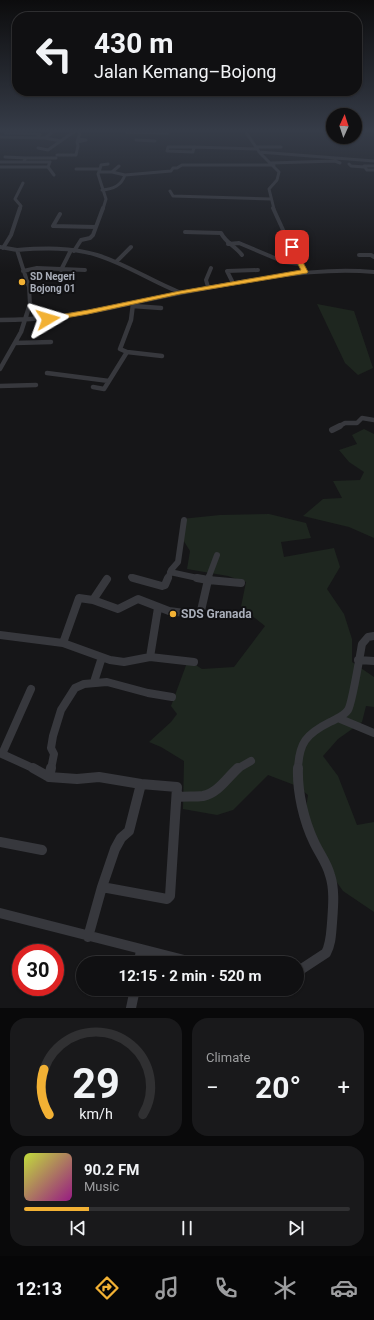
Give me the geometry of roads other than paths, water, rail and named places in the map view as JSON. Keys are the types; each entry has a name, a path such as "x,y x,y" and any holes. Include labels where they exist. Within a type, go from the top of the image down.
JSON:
{"street":[{"path":"61,270 72,251 81,240 92,236 96,227 106,199 102,190 100,178"},
{"path":"102,190 113,188 122,183 124,178"},
{"path":"277,178 269,189 271,199 276,213 305,272"},
{"path":"23,183 15,199 21,206 11,234 1,247 18,250 43,249 95,254 116,262 163,286 180,292"},
{"path":"170,191 173,196 271,199"},
{"path":"60,214 53,226 96,227"},
{"path":"185,232 221,233 228,244 233,246 242,255"},
{"path":"228,244 239,243 284,262 300,264"},
{"path":"116,262 131,247"},
{"path":"0,369 21,334 28,315 30,292 18,250"},
{"path":"359,255 371,255 374,257"},
{"path":"23,271 37,268 85,270"},
{"path":"208,287 206,280 211,268"},
{"path":"0,320 25,321 59,318 133,305 180,292 305,272 341,269 374,272"},
{"path":"233,283 228,277 227,271 258,270"},
{"path":"133,305 161,308"},
{"path":"133,305 129,325 120,349 127,352 162,356"},
{"path":"15,343 51,342"},
{"path":"93,387 104,389 127,352"},
{"path":"46,373 108,381"},
{"path":"0,386 36,385"},
{"path":"332,430 345,423 357,423 362,418 374,420"},
{"path":"131,577 164,586 170,572 178,562 184,520"},
{"path":"63,643 78,598 94,600 118,608 138,599 169,611 200,615 208,580 217,555"},
{"path":"170,572 208,580 241,583"},
{"path":"94,600 107,579"},
{"path":"150,657 158,608"},
{"path":"0,635 63,643 110,660 124,662 150,657 194,662"},
{"path":"304,967 326,953 329,949 333,898 329,873 312,837 306,819 299,782 299,756 306,738 312,732 345,714 349,709 362,644 368,637 374,636"},
{"path":"94,682 102,657"},
{"path":"358,660 374,661"},
{"path":"49,777 54,754 50,748 61,710 75,688 94,682 107,682 148,693 172,697"},
{"path":"31,689 1,756 23,763 49,777 77,779 99,777 141,784 175,786 178,788 170,895 168,899 102,887"},
{"path":"338,718 374,733"},
{"path":"177,797 208,794 215,790 240,766 251,761"},
{"path":"88,937 102,887 118,844 121,838 128,831 141,784"},
{"path":"0,842 42,850"},
{"path":"0,914 168,956"},
{"path":"140,956 141,949"},
{"path":"131,1008 133,996"}],"place":[{"name":"SD Negeri Bojong 01","path":"22,282"},
{"name":"SDS Granada","path":"173,614"}]}
